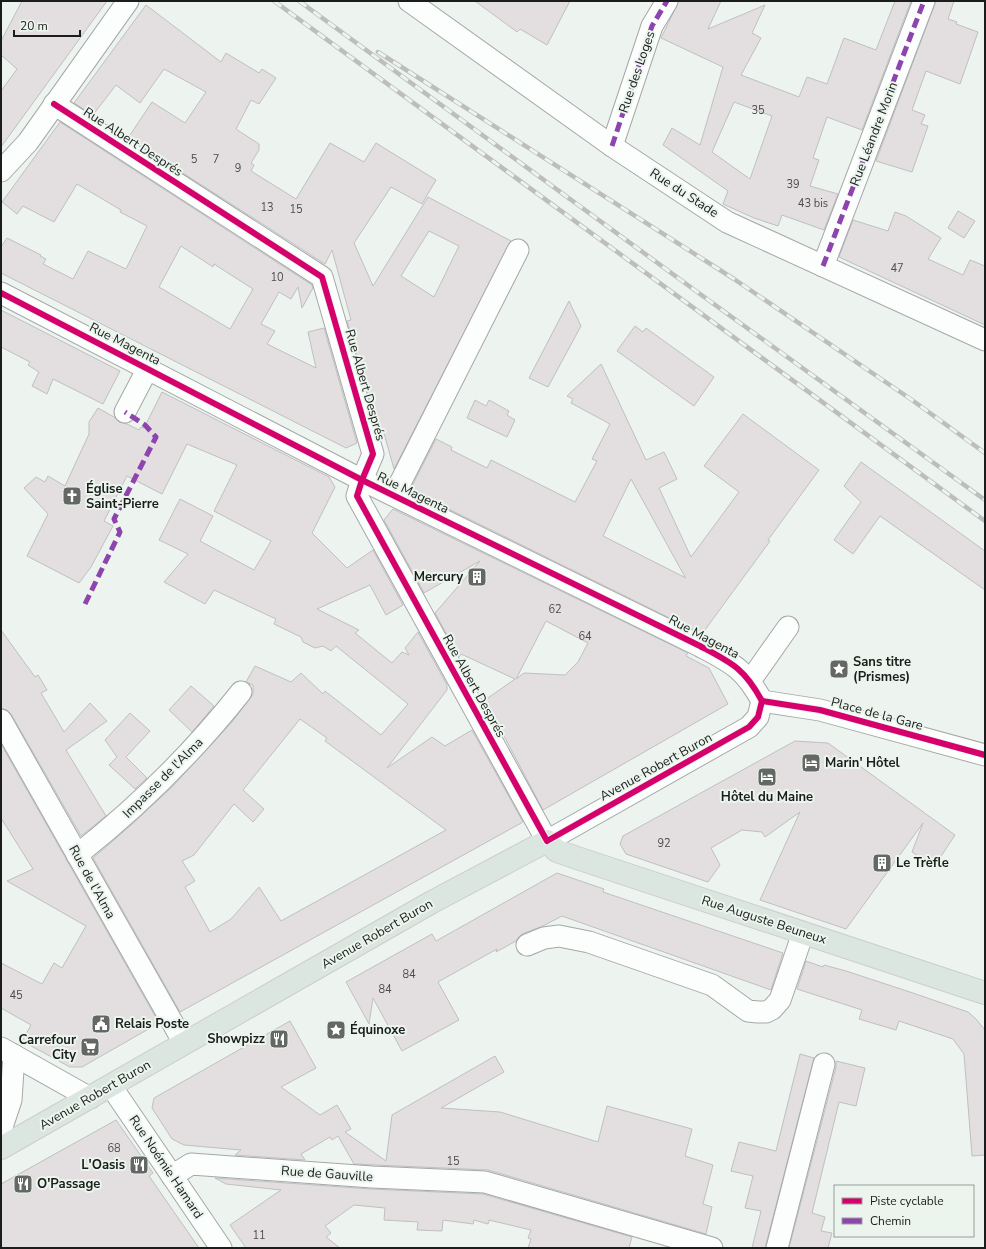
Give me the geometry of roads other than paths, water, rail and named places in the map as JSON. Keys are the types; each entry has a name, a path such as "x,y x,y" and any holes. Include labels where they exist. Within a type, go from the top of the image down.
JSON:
{"main road":[{"name":"Rue Auguste Beuneux","path":"547,841 557,851 577,858 985,993"},
{"name":"Avenue Robert Buron","path":"1,1148 432,902 547,841"}],"street":[{"path":"1,172 28,142 128,1"},
{"name":"Rue du Stade","path":"409,1 612,146 727,222 985,340"},
{"name":"Rue des Loges","path":"612,146 652,26 667,1"},
{"name":"Rue Léandre Morin","path":"823,266 924,1"},
{"name":"Rue Albert Després","path":"54,104 322,277 373,454 357,496 547,841"},
{"path":"394,495 518,250"},
{"name":"Rue Magenta","path":"1,293 362,480 700,646 737,666 750,681 762,701"},
{"path":"125,412 148,368"},
{"path":"750,681 788,627"},
{"name":"Impasse de l'Alma","path":"77,855 118,823 167,776 208,733 240,692"},
{"name":"Avenue Robert Buron","path":"547,841 749,727 758,717 762,701"},
{"name":"Place de la Gare","path":"762,701 820,710 985,756"},
{"name":"Rue de l'Alma","path":"1,720 184,1043"},
{"path":"527,945 544,938 559,936 589,942 712,985 748,1011 766,1012 772,1009 780,1000 803,933"},
{"path":"7,1051 90,1098"},
{"path":"1,1130 10,1100 7,1051"},
{"path":"777,1248 824,1064"},
{"name":"Rue Noémie Hamard","path":"111,1086 221,1248"},
{"name":"Rue de Gauville","path":"172,1176 191,1164 372,1177 484,1182 712,1248"}],"railway":[{"path":"274,1 985,521"},
{"path":"299,1 985,500"},
{"path":"378,52 734,279 912,400 985,453"}],"place":[{"name":"Église Saint-Pierre","path":"72,496"},
{"name":"Mercury","path":"477,577"},
{"name":"Sans titre (Prismes)","path":"839,669"},
{"name":"Marin' Hôtel","path":"811,763"},
{"name":"Hôtel du Maine","path":"767,777"},
{"name":"Le Trèfle","path":"882,863"},
{"name":"Relais Poste","path":"101,1024"},
{"name":"Équinoxe","path":"336,1030"},
{"name":"Showpizz","path":"279,1039"},
{"name":"Carrefour City","path":"90,1047"},
{"name":"L'Oasis","path":"139,1165"},
{"name":"O'Passage","path":"23,1184"}]}
